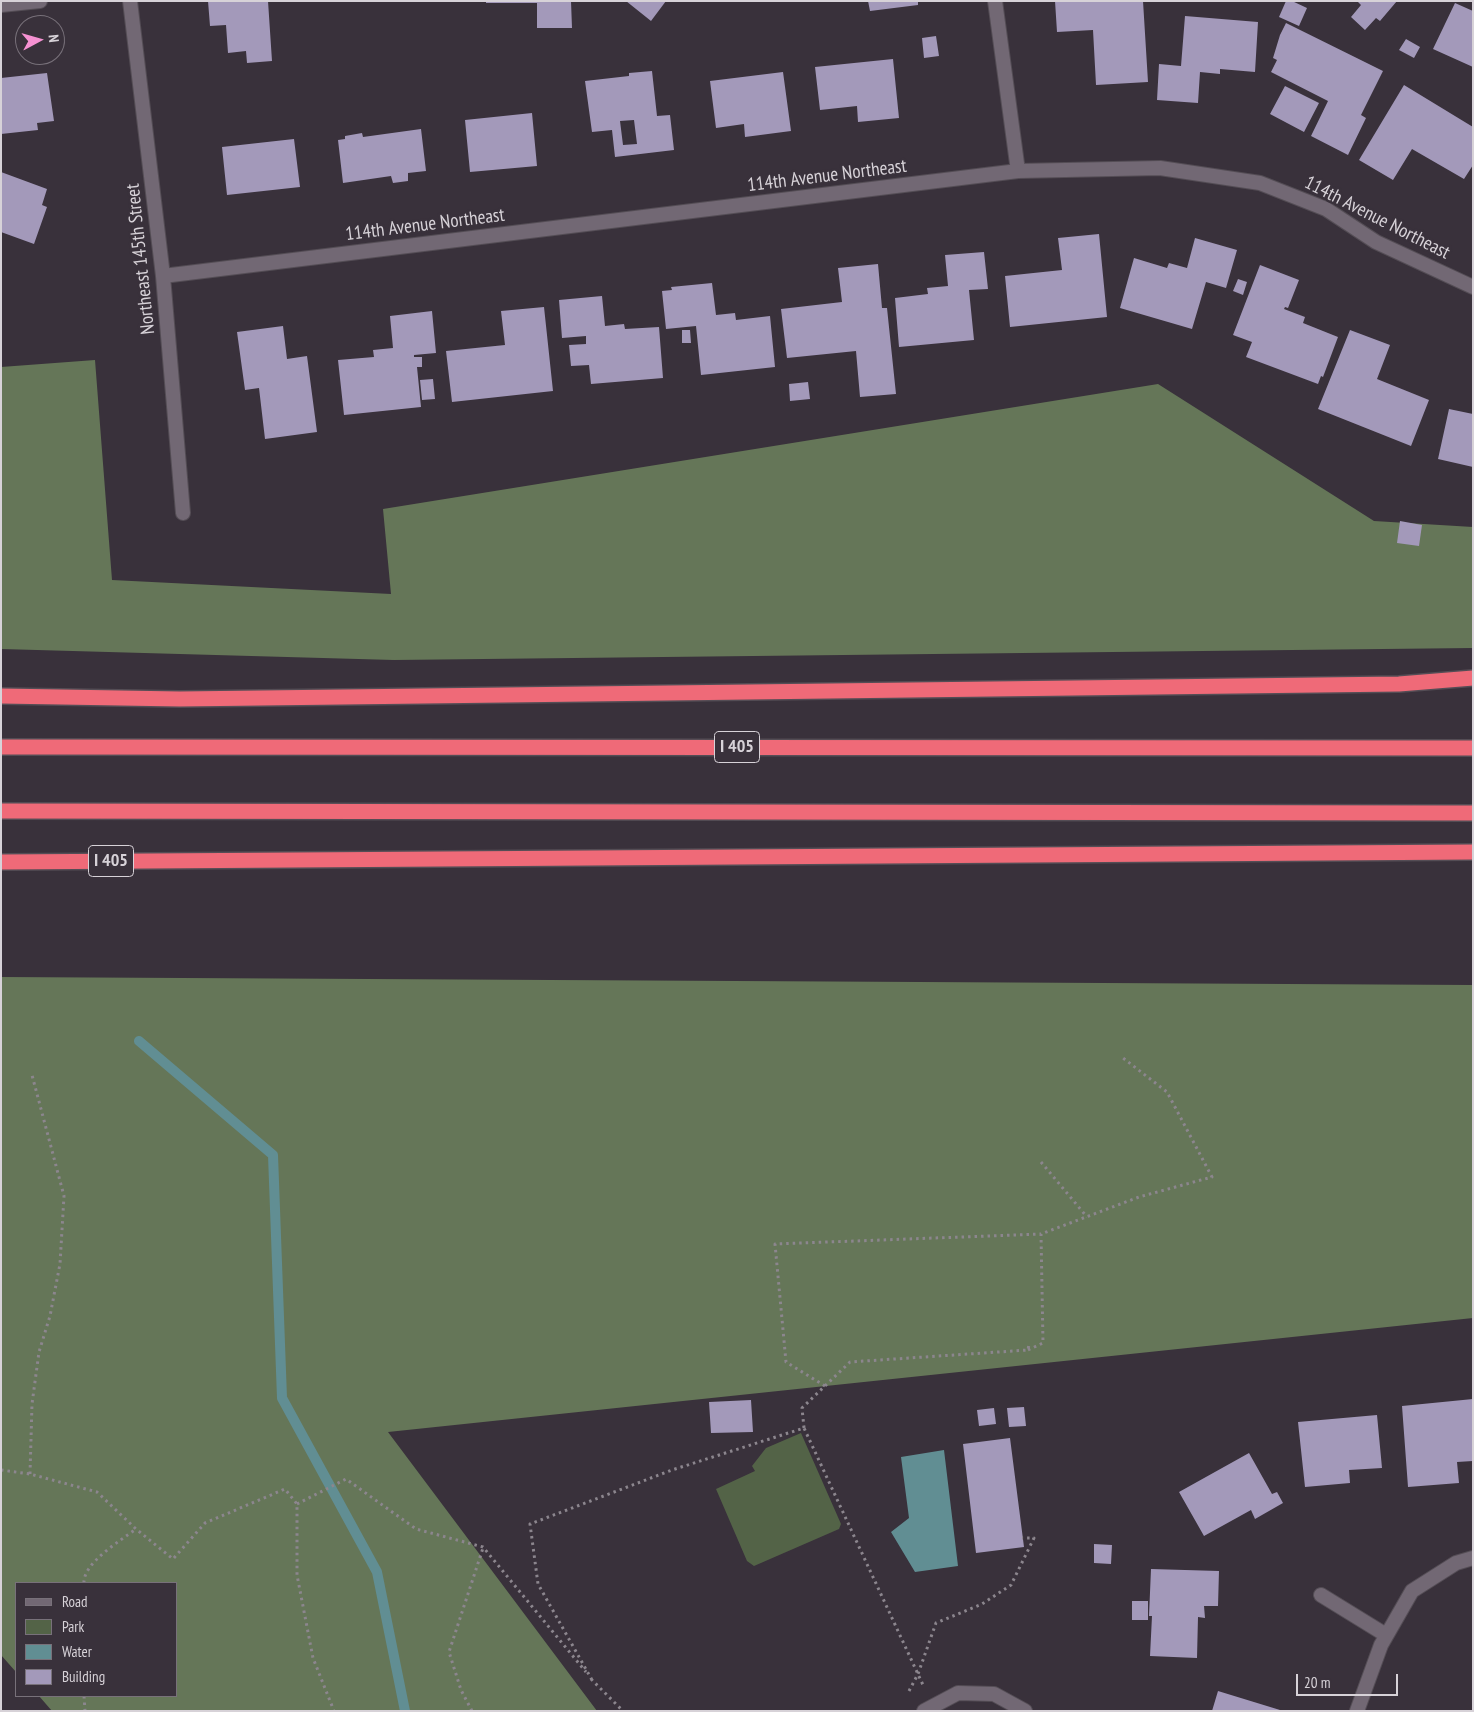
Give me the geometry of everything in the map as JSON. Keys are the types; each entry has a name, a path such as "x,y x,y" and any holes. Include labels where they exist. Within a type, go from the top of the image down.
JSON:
{"highway":[{"path":"1399,684 1473,678"},
{"path":"1,696 180,699 1399,684 1473,688"},
{"name":"I 405","path":"1,747 1473,748"},
{"path":"1,811 1473,813"},
{"name":"I 405","path":"1,862 1473,852"}],"street":[{"path":"1,5 40,1"},
{"name":"Northeast 145th Street","path":"130,1 163,276 184,513"},
{"path":"995,1 1018,171"},
{"name":"114th Avenue Northeast","path":"163,276 1018,171 1160,168 1260,183 1326,209 1376,242 1473,287"},
{"path":"1357,1711 1381,1645 1412,1591 1456,1563 1473,1558"},
{"path":"1321,1595 1386,1635"},
{"path":"929,1708 958,1693 994,1694 1025,1711"}],"path":[{"path":"825,1386 786,1362 775,1244 1041,1234 1139,1197 1212,1177 1167,1092 1124,1058"},
{"path":"30,1474 32,1404 39,1352 50,1316 60,1264 64,1196 32,1075"},
{"path":"1041,1162 1087,1216"},
{"path":"929,1708 918,1674 804,1428 802,1408 850,1362 1028,1350 1043,1343 1041,1234"},
{"path":"1028,1350 1029,1344"},
{"path":"592,1680 538,1584 530,1524 672,1470 804,1428"},
{"path":"1,1470 30,1474 97,1492 136,1529 173,1559 205,1523 285,1489 297,1504 297,1574 313,1658 334,1711"},
{"path":"297,1504 346,1479 416,1529 483,1547 592,1680 622,1711"},
{"path":"84,1582 84,1577 96,1559 136,1529"},
{"path":"906,1696 918,1674 936,1623 982,1604 1011,1585 1034,1538 1022,1538"},
{"path":"472,1711 461,1690 449,1652 483,1547"},
{"path":"84,1697 85,1711"}],"green space":[{"path":"95,360 112,580 391,594 383,509 1158,384 1374,521 1473,527 1473,648 394,660 1,649 1,367"},
{"path":"1,977 1473,985 1473,1318 388,1432 597,1711 52,1711 40,1697 178,1697 178,1582 15,1582 15,1671 1,1655"},
{"path":"801,1433 841,1524 839,1529 754,1566 747,1561 716,1489 755,1471 752,1466 766,1448"}],"water":[{"path":"944,1450 958,1566 915,1572 891,1532 909,1518 901,1457"}],"building":[{"path":"208,1 268,1 272,61 247,63 246,51 228,53 226,25 210,26"},
{"path":"486,1 571,1 572,28 537,28 537,3 486,3"},
{"path":"626,1 666,1 651,21"},
{"path":"868,1 918,1 918,5 870,11"},
{"path":"1055,1 1143,1 1148,82 1096,85 1093,30 1057,32"},
{"path":"1286,1 1292,1 1307,8 1299,26 1279,17"},
{"path":"1357,1 1397,1 1380,21 1376,18 1365,30 1351,17 1361,5"},
{"path":"1455,3 1473,11 1473,67 1433,49"},
{"path":"1185,16 1258,22 1255,72 1220,69 1220,74 1200,72 1198,103 1157,100 1159,64 1181,66"},
{"path":"1286,23 1383,71 1361,115 1366,118 1348,155 1311,136 1328,101 1271,72 1277,60 1273,58 1280,35"},
{"path":"936,36 939,56 924,58 922,38"},
{"path":"1406,39 1420,47 1414,58 1399,50"},
{"path":"893,59 899,118 858,122 857,106 820,110 815,67"},
{"path":"652,71 657,116 670,115 674,150 615,157 612,130 592,132 585,81 629,76 629,73","holes":["634,120 637,144 623,145 620,121"]},
{"path":"783,72 791,131 745,137 744,124 716,128 710,81"},
{"path":"47,73 54,121 37,123 38,130 1,134 1,78"},
{"path":"1404,85 1473,127 1473,165 1464,179 1412,149 1393,180 1359,160"},
{"path":"1285,86 1319,103 1304,132 1270,114"},
{"path":"532,113 537,166 470,172 465,120"},
{"path":"421,129 426,171 408,173 408,181 393,183 391,176 343,183 338,140 345,139 345,136 362,133 363,137"},
{"path":"294,139 300,187 227,195 222,147"},
{"path":"1,172 47,189 42,205 47,207 34,244 1,232"},
{"path":"1099,234 1107,317 1010,327 1005,276 1062,270 1058,238"},
{"path":"1195,238 1237,250 1226,288 1206,282 1192,329 1120,308 1134,258 1167,268 1169,263 1187,268"},
{"path":"984,252 988,289 969,290 974,340 899,347 895,298 928,294 927,288 948,286 945,255"},
{"path":"878,264 882,308 887,308 896,394 860,397 856,351 787,358 781,309 842,302 838,268"},
{"path":"1260,265 1299,280 1288,308 1285,307 1284,309 1305,317 1303,323 1338,337 1323,377 1321,376 1318,384 1246,357 1252,342 1233,335"},
{"path":"1238,279 1247,282 1243,295 1233,291"},
{"path":"712,283 716,315 735,313 736,320 770,316 775,367 701,375 696,326 666,329 662,291 672,290 671,287"},
{"path":"602,296 605,326 624,324 625,329 659,327 663,378 591,384 589,365 571,366 569,345 586,344 586,336 562,338 559,300"},
{"path":"544,307 553,391 452,402 446,351 505,345 501,311"},
{"path":"432,311 436,353 414,355 414,357 422,357 422,367 417,367 421,407 344,415 338,360 374,357 373,350 393,348 390,316"},
{"path":"283,326 287,359 307,356 317,432 265,439 259,388 245,390 237,332"},
{"path":"682,330 690,330 691,343 682,343"},
{"path":"1350,330 1390,345 1377,379 1429,400 1411,446 1318,409"},
{"path":"433,379 435,399 422,400 420,380"},
{"path":"808,382 810,399 790,401 789,384"},
{"path":"1449,409 1473,414 1473,467 1438,459"},
{"path":"1400,521 1422,525 1419,546 1397,543"},
{"path":"1473,1399 1473,1461 1457,1462 1459,1483 1408,1487 1402,1406"},
{"path":"751,1400 753,1432 711,1433 709,1402"},
{"path":"1024,1407 1026,1426 1009,1427 1007,1408"},
{"path":"994,1408 996,1424 979,1426 977,1410"},
{"path":"1377,1415 1382,1468 1349,1470 1350,1483 1305,1487 1298,1422"},
{"path":"1010,1438 1024,1547 976,1553 963,1444"},
{"path":"1249,1453 1272,1494 1277,1492 1283,1503 1255,1519 1251,1510 1204,1536 1179,1492"},
{"path":"1094,1544 1112,1545 1111,1564 1094,1563"},
{"path":"1151,1569 1219,1571 1218,1606 1204,1606 1205,1618 1198,1617 1197,1658 1150,1656 1152,1616 1149,1616"},
{"path":"1132,1601 1148,1601 1148,1620 1132,1620"},
{"path":"1218,1691 1280,1710 1280,1711 1212,1711"}],"waterway":[{"path":"139,1041 273,1155 282,1398 377,1572 405,1711"}]}
